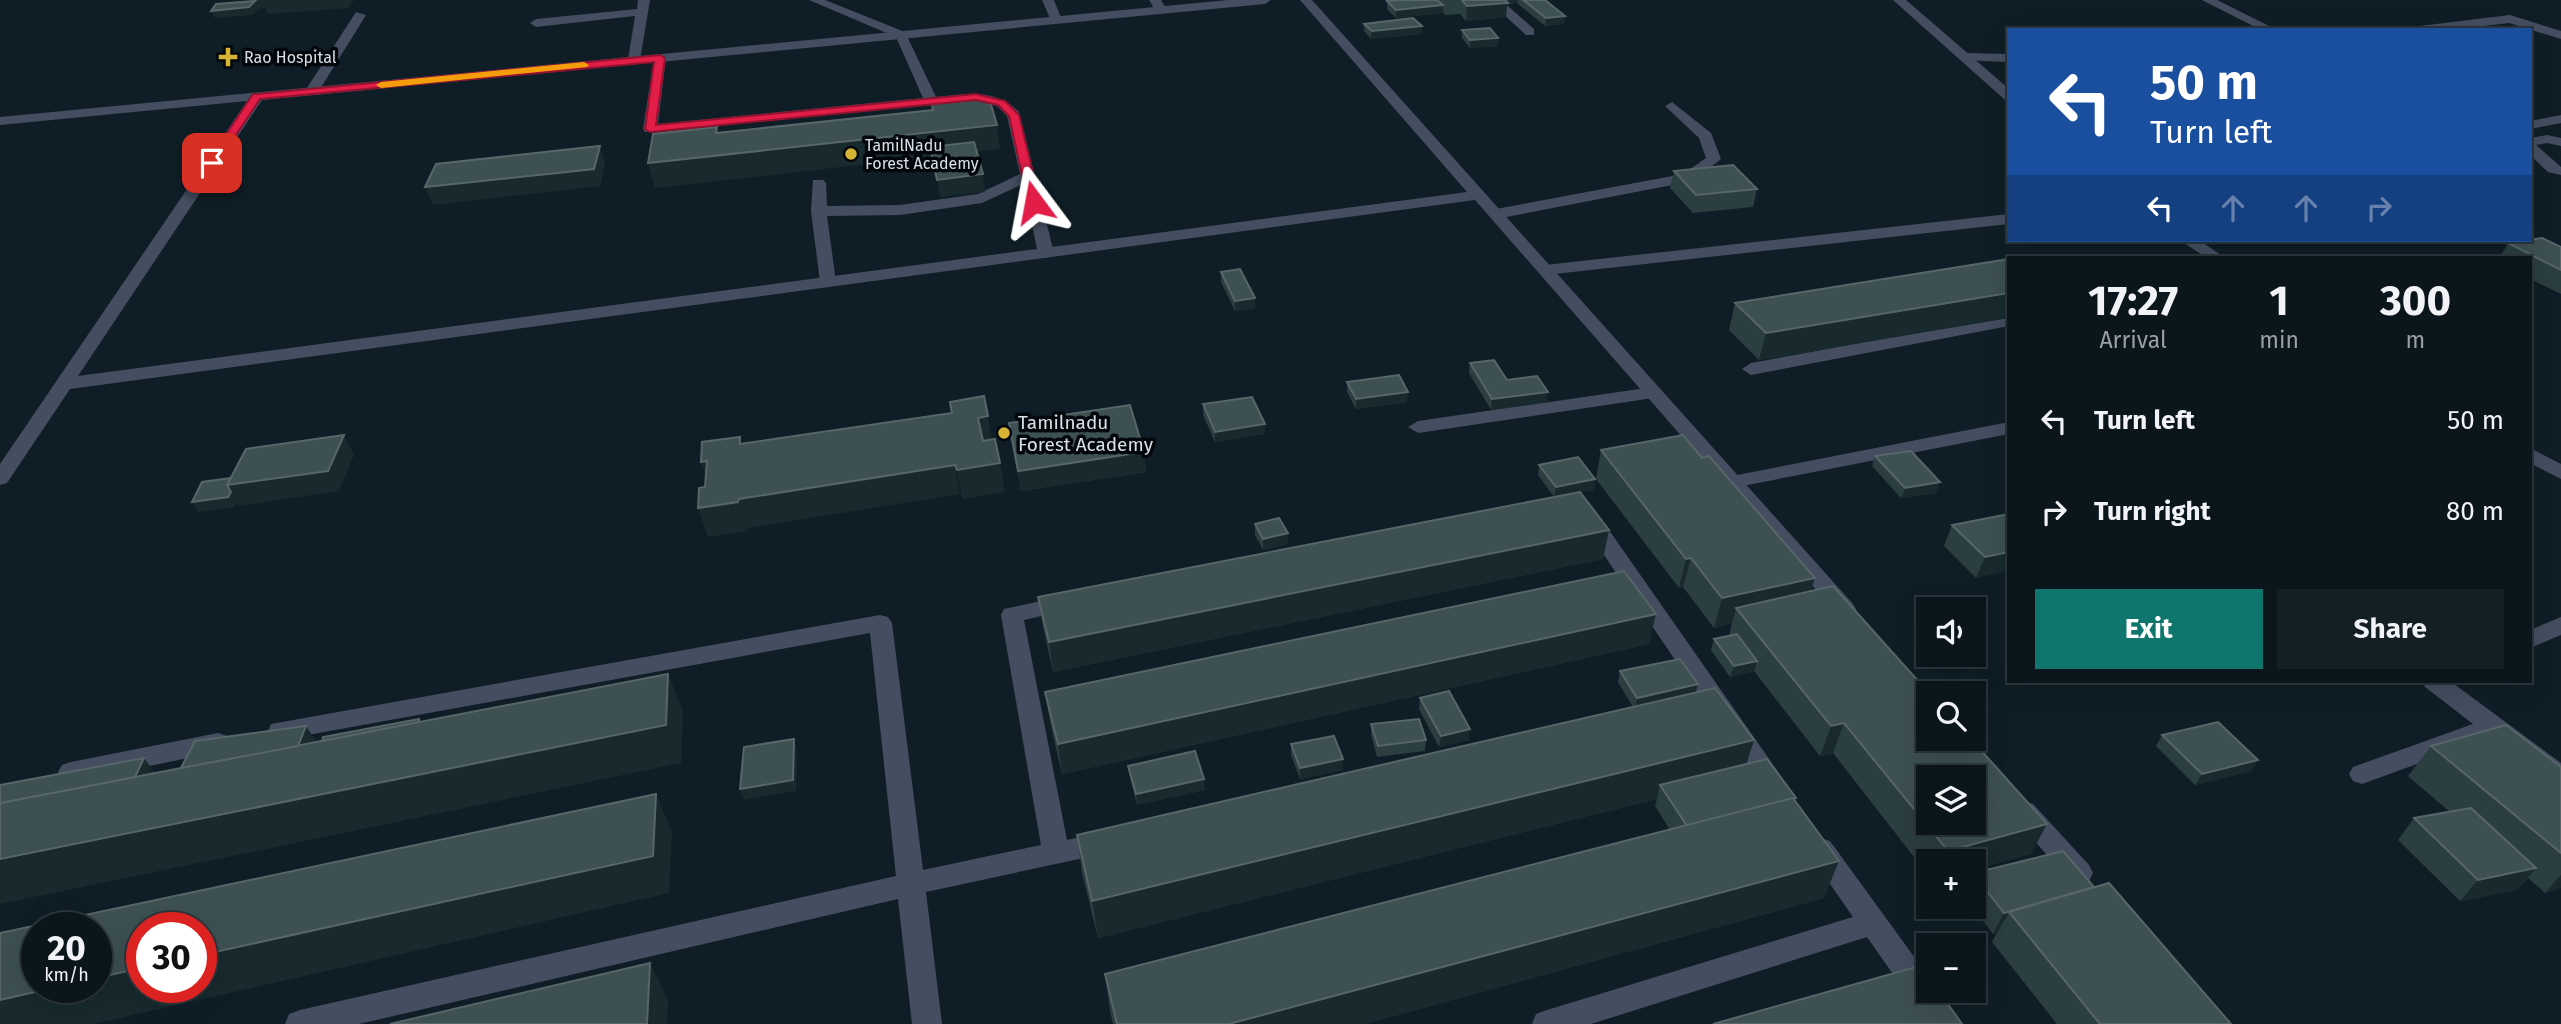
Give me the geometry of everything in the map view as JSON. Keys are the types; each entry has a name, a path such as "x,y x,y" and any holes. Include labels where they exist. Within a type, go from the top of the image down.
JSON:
{"street":[{"path":"815,0 901,35 931,101"},
{"path":"1048,0 1056,20"},
{"path":"0,121 1056,20 1158,5 1265,0"},
{"path":"1306,0 1857,623"},
{"path":"1494,0 1530,32"},
{"path":"1899,0 2007,94"},
{"path":"2208,0 2267,28"},
{"path":"536,23 643,6 634,60"},
{"path":"312,91 360,15"},
{"path":"2436,28 2510,19 2561,35"},
{"path":"1964,57 2007,58"},
{"path":"660,58 650,129 976,97 1002,103 1014,115 1046,253"},
{"path":"0,479 257,97"},
{"path":"1496,214 1688,178 1714,159 1706,136 1672,106"},
{"path":"2532,125 2561,119"},
{"path":"2532,143 2547,139 2561,142"},
{"path":"2532,146 2553,169 2561,171"},
{"path":"820,211 900,210 982,198 1028,176"},
{"path":"818,183 828,282"},
{"path":"63,384 1478,195"},
{"path":"1545,270 2007,219"},
{"path":"2191,242 2214,256"},
{"path":"1751,369 2007,321"},
{"path":"1418,427 1653,393"},
{"path":"1732,482 2007,428"},
{"path":"2532,454 2561,472"},
{"path":"1570,511 1583,508 1722,714 1786,802"},
{"path":"1056,853 1012,615 1085,600"},
{"path":"41,778 251,737 880,623 927,1024"},
{"path":"2532,639 2561,625"},
{"path":"2442,683 2561,777"},
{"path":"1695,720 1722,714"},
{"path":"2362,774 2494,726"},
{"path":"2005,789 2095,891"},
{"path":"1802,824 1947,1024"},
{"path":"300,1024 911,884 1138,836"},
{"path":"1547,1024 1873,923"}],"building":[{"path":"1437,0 1443,5 1396,10 1387,1"},
{"path":"1462,0 1505,0 1508,3 1467,6"},
{"path":"1523,0 1545,0 1565,16 1546,18"},
{"path":"255,1 249,7 211,11 216,4"},
{"path":"1413,18 1422,26 1372,31 1364,24"},
{"path":"1490,28 1498,38 1470,40 1462,30"},
{"path":"989,98 997,125 648,163 653,134 717,127 716,133 933,110 932,104"},
{"path":"974,142 983,174 937,180 930,147"},
{"path":"600,146 594,169 425,187 436,164"},
{"path":"1733,165 1757,189 1696,195 1674,171"},
{"path":"2542,238 2561,247 2561,270 2508,243 2532,242 2532,239"},
{"path":"2007,259 2007,293 1766,333 1735,303"},
{"path":"1240,269 1255,298 1235,301 1221,272"},
{"path":"1494,360 1507,380 1537,376 1548,392 1492,399 1470,363"},
{"path":"1399,375 1408,392 1356,399 1347,382"},
{"path":"984,396 988,416 978,418 983,441 995,439 1000,463 957,470 955,465 739,499 738,502 698,508 699,488 705,487 707,461 701,462 702,442 740,437 740,444 952,413 950,402"},
{"path":"1252,397 1265,424 1215,432 1203,404"},
{"path":"1130,405 1144,452 1018,471 1009,423"},
{"path":"344,435 328,471 227,485 246,449"},
{"path":"1683,435 1702,458 1709,456 1815,578 1722,598 1691,558 1686,559 1601,450"},
{"path":"1911,451 1940,482 1905,488 1875,456"},
{"path":"1578,457 1595,479 1556,487 1539,465"},
{"path":"231,478 227,485 231,492 228,497 192,502 202,482"},
{"path":"1580,492 1609,530 1049,642 1038,597"},
{"path":"2007,514 2007,552 1985,557 1952,525"},
{"path":"1279,518 1288,533 1263,539 1255,524"},
{"path":"1624,571 1656,614 1058,744 1045,692"},
{"path":"1833,586 1918,681 1916,681 1916,751 1982,751 2047,824 1955,849 1946,849 1935,835 1986,835 1986,765 1916,765 1916,812 1844,723 1831,726 1736,608"},
{"path":"1737,634 1757,661 1734,666 1714,639"},
{"path":"1680,659 1698,684 1637,698 1620,671"},
{"path":"668,674 666,725 0,859 0,803"},
{"path":"1715,688 1754,740 1092,901 1077,835"},
{"path":"1449,691 1470,729 1441,736 1420,698"},
{"path":"419,719 419,722 322,741 323,737"},
{"path":"1419,719 1426,740 1378,746 1371,724"},
{"path":"2218,722 2258,760 2202,774 2162,735"},
{"path":"2506,725 2561,767 2561,853 2431,746"},
{"path":"306,726 298,746 181,768 195,741"},
{"path":"1334,736 1343,759 1300,768 1291,744"},
{"path":"794,739 793,780 740,789 744,747"},
{"path":"1195,751 1204,779 1136,794 1128,766"},
{"path":"144,758 135,777 0,803 0,785"},
{"path":"1767,759 1796,798 1687,826 1660,785"},
{"path":"656,794 653,856 217,951 217,912 126,912 126,971 112,975 112,912 99,912"},
{"path":"1793,798 1839,861 1229,1024 1117,1024 1105,974"},
{"path":"2471,808 2536,868 2478,880 2414,818"},
{"path":"2063,851 2094,887 2004,913 1986,890 1986,870"},
{"path":"2109,883 2231,1024 2100,1024 2009,912"},
{"path":"21,929 21,995 0,1000 0,933"},
{"path":"650,963 647,1024 390,1024"},
{"path":"1916,967 1916,1003 1947,1003 1962,1024 1713,1024"}],"slow traffic":[{"path":"381,85 584,65"}],"place":[{"name":"Rao Hospital","path":"228,57"},
{"name":"TamilNadu Forest Academy","path":"851,154"},
{"name":"Tamilnadu Forest Academy","path":"1004,433"}],"route":[{"path":"212,163 257,97 660,58 650,129 976,97 1002,103 1014,115 1034,202"}]}
